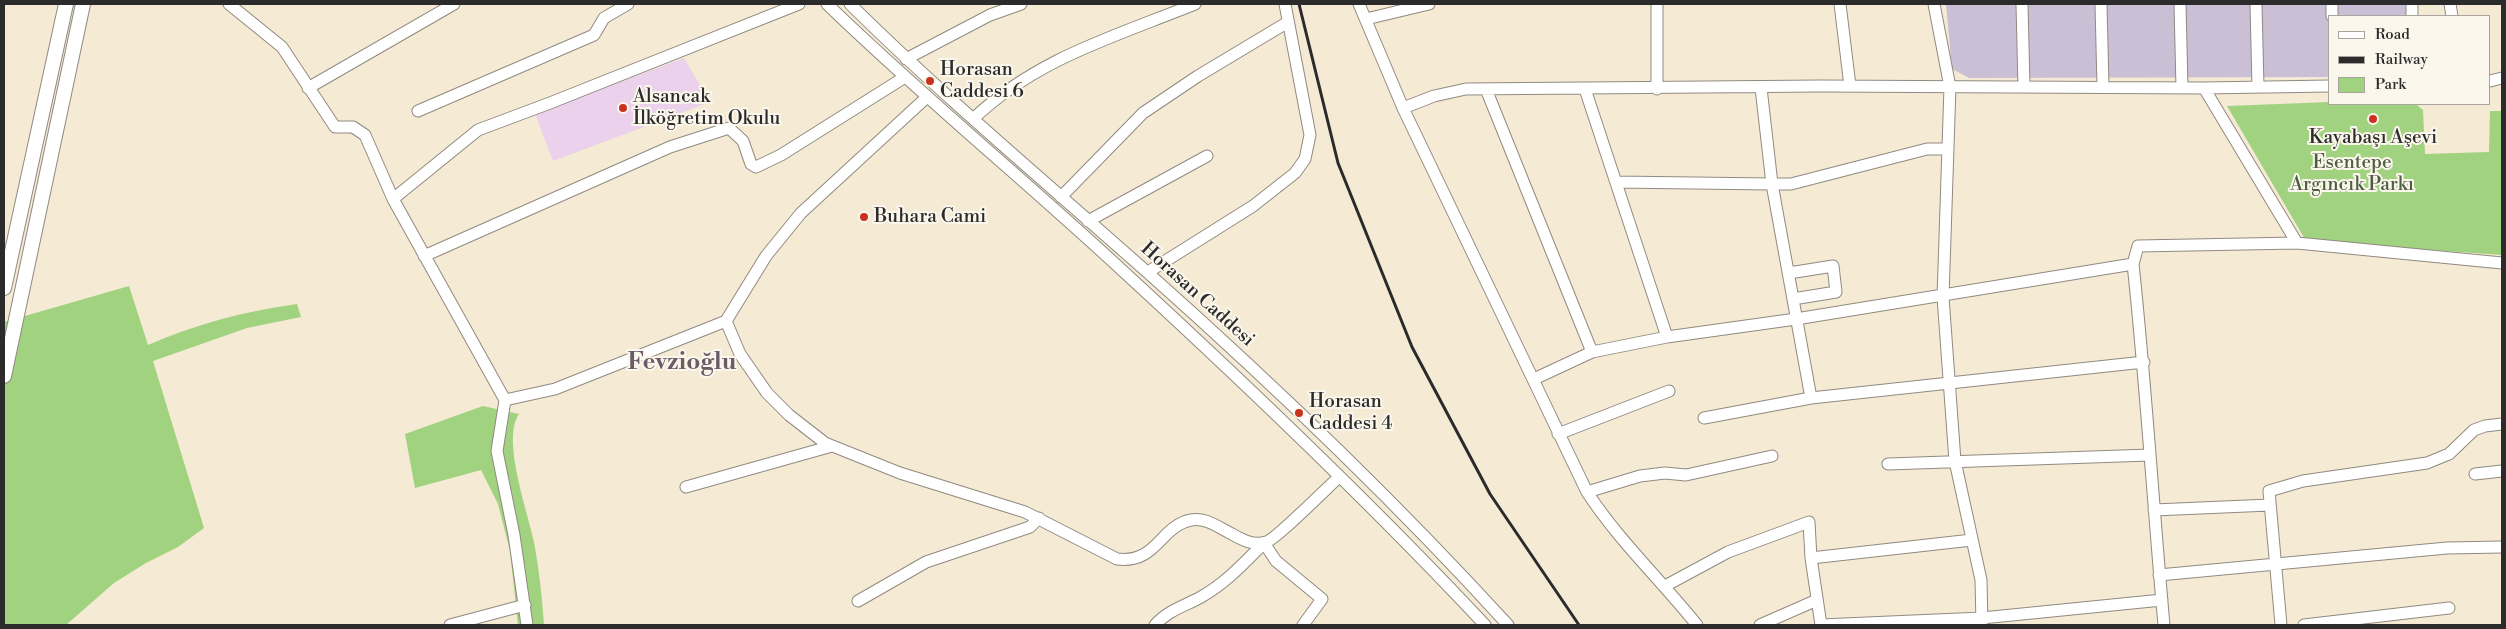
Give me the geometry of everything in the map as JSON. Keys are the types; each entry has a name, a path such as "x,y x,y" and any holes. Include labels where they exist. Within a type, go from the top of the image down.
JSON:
{"main road":[{"path":"4,288 66,4"},
{"path":"4,376 83,4"}],"street":[{"path":"229,4 282,47 334,127 352,127 365,136 393,199 505,400 497,451 514,535 527,625"},
{"path":"308,88 454,4"},
{"path":"418,111 594,36 604,18 628,4"},
{"path":"393,199 478,130 550,104 799,4"},
{"name":"Horasan Caddesi","path":"827,4 927,97 1123,270 1339,476 1485,625"},
{"name":"Horasan Caddesi","path":"850,4 906,60 1148,272 1327,440 1446,559 1508,625"},
{"path":"906,60 990,15 1021,4"},
{"path":"973,119 1007,89 1045,65 1195,4"},
{"path":"1148,272 1253,206 1295,173 1305,159 1310,135 1285,4"},
{"path":"1359,4 1402,108 1534,379 1558,434 1588,492 1612,528 1665,586 1697,625"},
{"path":"1366,19 1425,4"},
{"path":"1657,4 1657,89"},
{"path":"1840,4 1850,86"},
{"path":"1934,4 1950,87 1942,294 1955,461 1981,580 1982,622"},
{"path":"2022,4 2024,87"},
{"path":"2101,4 2102,87"},
{"path":"2180,4 2182,88"},
{"path":"2256,4 2258,87"},
{"path":"1061,197 1143,113 1198,76 1288,22"},
{"path":"424,256 663,150 729,128 742,140 751,164 756,167 781,155 905,76"},
{"path":"1402,108 1450,92 1486,89 1850,86 2182,88 2328,86"},
{"path":"1761,88 1772,184 1811,398"},
{"path":"2204,88 2297,243"},
{"path":"1486,89 1592,352"},
{"path":"1585,89 1667,337"},
{"path":"505,400 555,389 726,321 766,256 801,213 927,97"},
{"path":"1616,182 1791,184 1927,149 1948,148"},
{"path":"1088,220 1207,156"},
{"path":"2164,625 2144,362 2133,264 2138,246 2297,243 2502,263"},
{"path":"1534,379 1592,352 1667,337 1796,319 2133,264"},
{"path":"1789,273 1833,266 1836,292 1793,299"},
{"path":"726,321 740,354 767,393 800,425 832,446 900,473 1039,518 1110,557 1124,560 1145,555 1181,524 1191,520 1205,520 1244,541 1264,543"},
{"path":"1704,418 1811,398 2144,362"},
{"path":"1558,434 1669,390"},
{"path":"2281,625 2269,491 2303,481 2427,463 2449,454 2474,430 2485,426 2502,424"},
{"path":"686,487 832,446"},
{"path":"1888,464 2150,455"},
{"path":"1588,492 1640,476 1665,473 1686,474 1772,456"},
{"path":"2475,474 2502,471"},
{"path":"1155,625 1171,611 1201,597 1233,573 1339,476"},
{"path":"2154,510 2270,505"},
{"path":"858,601 926,562 1030,527 1039,518"},
{"path":"1665,586 1728,552 1809,522 1811,558 1821,625 1982,622 2162,600"},
{"path":"1811,558 1972,540"},
{"path":"1264,543 1276,562 1322,599 1303,625"},
{"path":"2159,575 2447,548 2502,547"},
{"path":"1760,625 1817,600"},
{"path":"450,625 525,604"},
{"path":"2304,625 2449,608"}],"shaded area":[{"path":"1946,4 2418,4 2418,15 2328,15 2328,77 1969,78 1952,69"},
{"name":"Alsancak İlköğretim Okulu","path":"684,58 710,102 553,161 535,114"}],"green space":[{"name":"Esentepe Argıncık Parkı","path":"2328,102 2328,105 2417,105 2423,110 2425,154 2489,152 2490,111 2502,111 2502,255 2306,241 2227,106"},
{"path":"129,286 148,345 221,319 259,310 297,304 301,317 247,328 153,361 204,528 178,547 146,563 114,583 66,625 4,625 4,322"},
{"path":"483,406 519,414 514,425 514,458 534,542 544,625 518,625 510,551 498,504 481,470 415,488 405,434"}],"railway":[{"path":"1299,4 1338,163 1412,347 1490,494 1579,625"}],"place":[{"name":"Horasan Caddesi 6","path":"930,81"},
{"name":"Alsancak İlköğretim Okulu","path":"623,108"},
{"name":"Kayabaşı Aşevi","path":"2373,119"},
{"name":"Buhara Cami","path":"864,217"},
{"name":"Horasan Caddesi 4","path":"1299,413"}],"district":[{"name":"Fevzioğlu","path":"682,363"}]}
